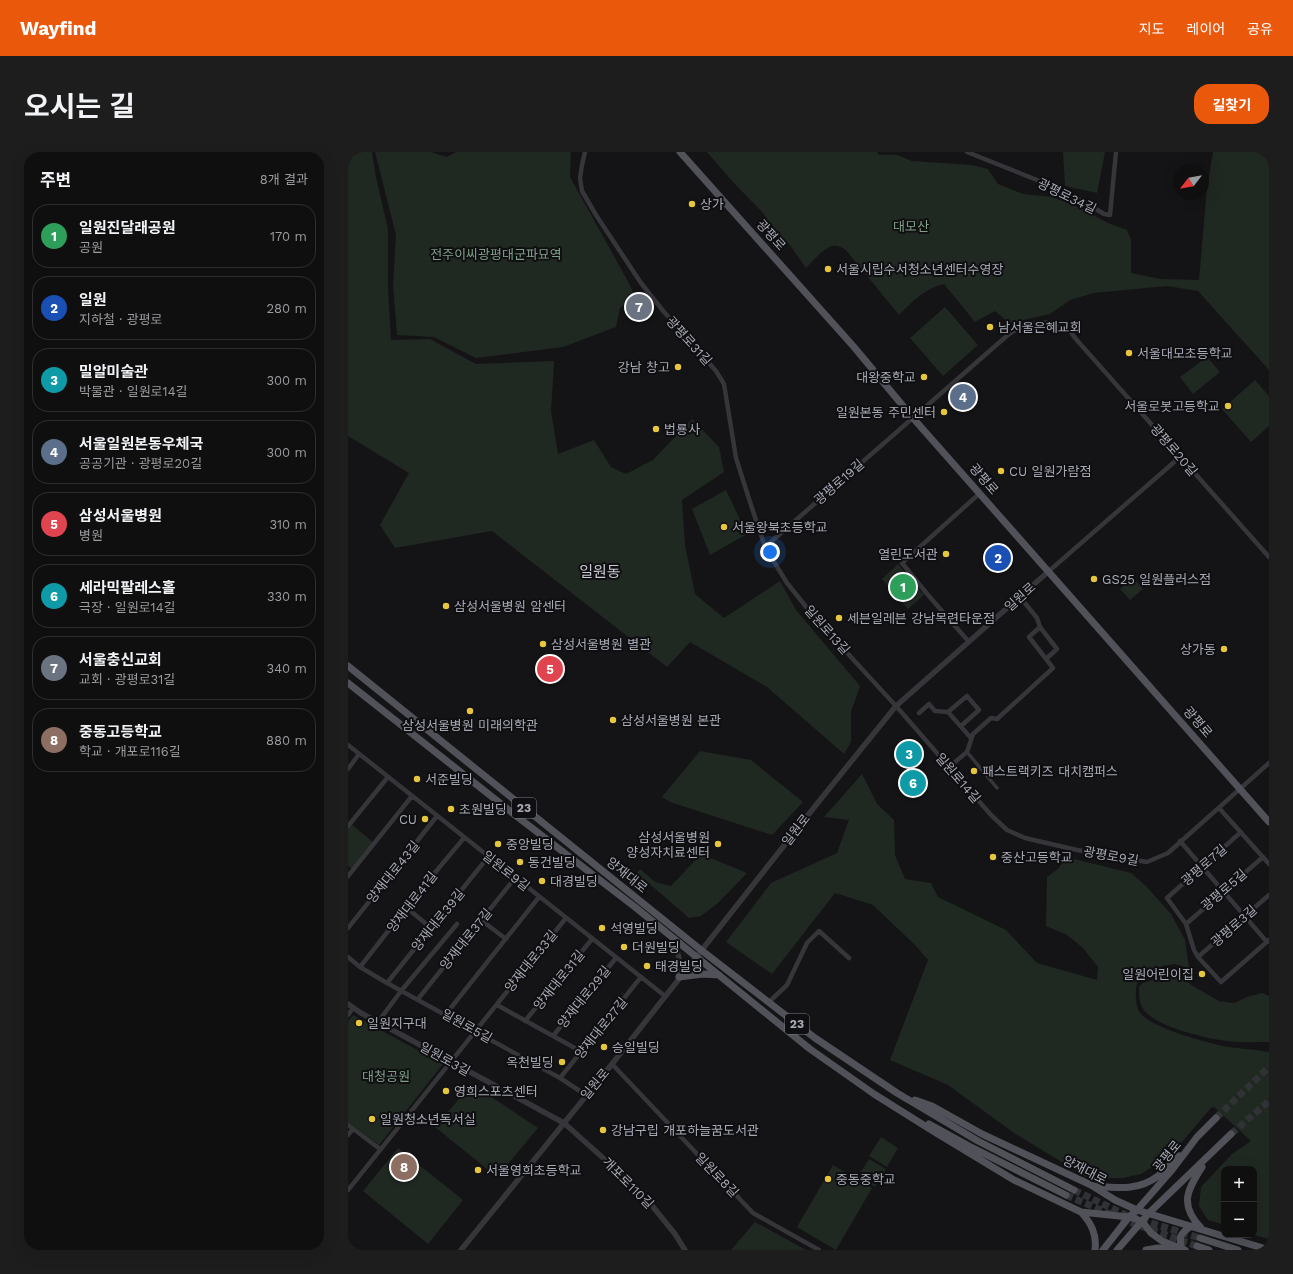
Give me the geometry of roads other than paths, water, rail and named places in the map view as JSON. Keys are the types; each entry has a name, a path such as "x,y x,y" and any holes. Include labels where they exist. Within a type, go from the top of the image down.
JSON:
{"main road":[{"name":"광평로","path":"680,152 854,347 914,418 1269,822"},
{"name":"양재대로","path":"348,666 698,953 720,976 810,1050 874,1094 932,1131 1014,1180 1081,1212 1129,1217 1142,1221"},
{"name":"양재대로","path":"348,683 673,938 698,953 769,1002 815,1038 898,1093 978,1141 1074,1190"},
{"path":"679,977 703,974 720,976"},
{"name":"양재대로","path":"898,1093 932,1106 982,1134 1091,1186 1115,1200 1137,1210 1201,1228 1269,1250"},
{"name":"양재대로","path":"874,1094 969,1146 1066,1194"},
{"name":"광평로","path":"1103,1250 1129,1217 1172,1170 1197,1137 1216,1118"},
{"name":"광평로","path":"1117,1250 1149,1213 1231,1134"},
{"path":"1091,1186 1122,1188 1134,1187 1149,1181 1159,1175 1197,1137"},
{"path":"1201,1228 1190,1215 1187,1197 1194,1179 1209,1155"},
{"name":"23","path":"1081,1212 1088,1219 1093,1228 1095,1250"},
{"path":"1142,1221 1151,1233 1162,1241 1182,1250"},
{"path":"1182,1250 1180,1242 1181,1235 1185,1229 1192,1226"},
{"path":"1200,1238 1238,1250"},
{"path":"1197,1246 1210,1250"},
{"path":"1146,1250 1163,1248 1182,1250"}],"street":[{"name":"광평로31길","path":"585,152 580,178 582,191 596,215 641,283 664,312 716,371 724,384 736,458 765,547"},
{"name":"광평로34길","path":"967,152 1052,186 1104,214 1110,215 1116,152"},
{"name":"광평로20길","path":"914,418 1009,334 1028,324 1048,323 1067,329 1269,557"},
{"name":"광평로19길","path":"765,547 914,418"},
{"name":"일원로","path":"461,1250 612,1064 698,953 896,706 1180,457"},
{"path":"969,642 928,596 902,563 980,493"},
{"name":"일원로13길","path":"765,547 787,583 811,612 896,706"},
{"path":"1020,597 1037,618 1040,627 1057,649 1046,659"},
{"path":"949,767 967,752 973,734 991,718 997,719 1053,668 1029,637 1040,627"},
{"path":"919,713 929,704 935,712 948,712 967,696 979,710 961,726"},
{"name":"일원로14길","path":"896,706 991,815 1006,830"},
{"path":"948,712 971,738"},
{"name":"일원로9길","path":"348,745 665,996"},
{"path":"967,752 997,788"},
{"path":"348,769 359,754"},
{"name":"광평로9길","path":"1006,830 1025,838 1077,850 1147,862 1168,853 1269,763"},
{"path":"348,826 388,777"},
{"path":"348,876 412,796"},
{"path":"1219,808 1269,864"},
{"name":"양재대로43길","path":"348,928 437,816"},
{"name":"광평로7길","path":"1186,924 1167,898 1241,832"},
{"name":"양재대로41길","path":"360,967 464,838"},
{"path":"1180,841 1268,941 1221,982 1198,957 1194,950 1186,924"},
{"name":"양재대로39길","path":"387,983 488,857"},
{"name":"광평로5길","path":"1186,924 1263,857"},
{"path":"348,867 352,871"},
{"name":"양재대로37길","path":"418,1000 515,878"},
{"name":"광평로3길","path":"1198,957 1269,895"},
{"path":"446,1014 539,897"},
{"path":"407,908 431,928"},
{"name":"양재대로33길","path":"348,1190 566,918"},
{"path":"481,920 506,939"},
{"path":"378,1022 401,991 457,924"},
{"path":"769,1002 786,985 807,943 819,932 850,958"},
{"path":"673,938 679,958 679,977"},
{"name":"양재대로31길","path":"525,1020 592,939"},
{"name":"일원로5길","path":"348,957 360,967 387,983 446,1014 560,1078 586,1095"},
{"name":"양재대로29길","path":"553,1036 616,958"},
{"name":"양재대로27길","path":"560,1078 641,977"},
{"name":"일원로3길","path":"348,1004 450,1062 564,1123"},
{"name":"양재대로33길","path":"497,1005 582,1052"},
{"path":"348,1015 353,1008"},
{"name":"일원로8길","path":"612,1064 753,1213 819,1250"},
{"name":"개포로110길","path":"564,1123 641,1192 675,1234 685,1250"},
{"path":"348,1125 380,1149"},
{"path":"348,1135 353,1129"}],"tunnel":[{"path":"1216,1118 1269,1067"},
{"path":"1231,1134 1269,1101"},
{"path":"1074,1190 1128,1216 1200,1238"},
{"path":"1066,1195 1110,1214"},
{"path":"1121,1219 1197,1246"}],"place":[{"name":"상가","path":"692,204"},
{"name":"서울시립수서청소년센터수영장","path":"828,269"},
{"name":"서울충신교회","path":"639,307"},
{"name":"남서울은혜교회","path":"990,327"},
{"name":"서울대모초등학교","path":"1129,353"},
{"name":"강남 창고","path":"678,367"},
{"name":"대왕중학교","path":"924,377"},
{"name":"서울일원본동우체국","path":"963,397"},
{"name":"서울로봇고등학교","path":"1228,406"},
{"name":"일원본동 주민센터","path":"944,412"},
{"name":"법룡사","path":"656,429"},
{"name":"CU 일원가람점","path":"1001,471"},
{"name":"서울왕북초등학교","path":"724,527"},
{"name":"열린도서관","path":"946,554"},
{"name":"일원","path":"998,558"},
{"name":"GS25 일원플러스점","path":"1094,579"},
{"name":"일원진달래공원","path":"903,587"},
{"name":"삼성서울병원 암센터","path":"446,606"},
{"name":"세븐일레븐 강남목련타운점","path":"839,618"},
{"name":"삼성서울병원 별관","path":"543,644"},
{"name":"상가동","path":"1224,649"},
{"name":"삼성서울병원","path":"550,669"},
{"name":"삼성서울병원 미래의학관","path":"470,711"},
{"name":"삼성서울병원 본관","path":"613,720"},
{"name":"밀알미술관","path":"909,754"},
{"name":"패스트랙키즈 대치캠퍼스","path":"974,771"},
{"name":"서준빌딩","path":"417,779"},
{"name":"세라믹팔레스홀","path":"913,783"},
{"name":"초원빌딩","path":"451,809"},
{"name":"CU","path":"425,819"},
{"name":"중앙빌딩","path":"498,844"},
{"name":"삼성서울병원 양성자치료센터","path":"718,844"},
{"name":"중산고등학교","path":"993,857"},
{"name":"동건빌딩","path":"520,862"},
{"name":"대경빌딩","path":"542,881"},
{"name":"석영빌딩","path":"602,928"},
{"name":"더원빌딩","path":"624,947"},
{"name":"태경빌딩","path":"647,966"},
{"name":"일원어린이집","path":"1202,974"},
{"name":"일원지구대","path":"359,1023"},
{"name":"승일빌딩","path":"604,1047"},
{"name":"옥천빌딩","path":"562,1062"},
{"name":"영희스포츠센터","path":"446,1091"},
{"name":"일원청소년독서실","path":"372,1119"},
{"name":"강남구립 개포하늘꿈도서관","path":"603,1130"},
{"name":"중동고등학교","path":"404,1167"},
{"name":"서울영희초등학교","path":"478,1170"},
{"name":"중동중학교","path":"828,1179"}],"district":[{"name":"일원동","path":"600,572"}],"park label":[{"name":"대모산","path":"911,226"},
{"name":"전주이씨광평대군파묘역","path":"496,254"},
{"name":"대청공원","path":"386,1076"}]}
